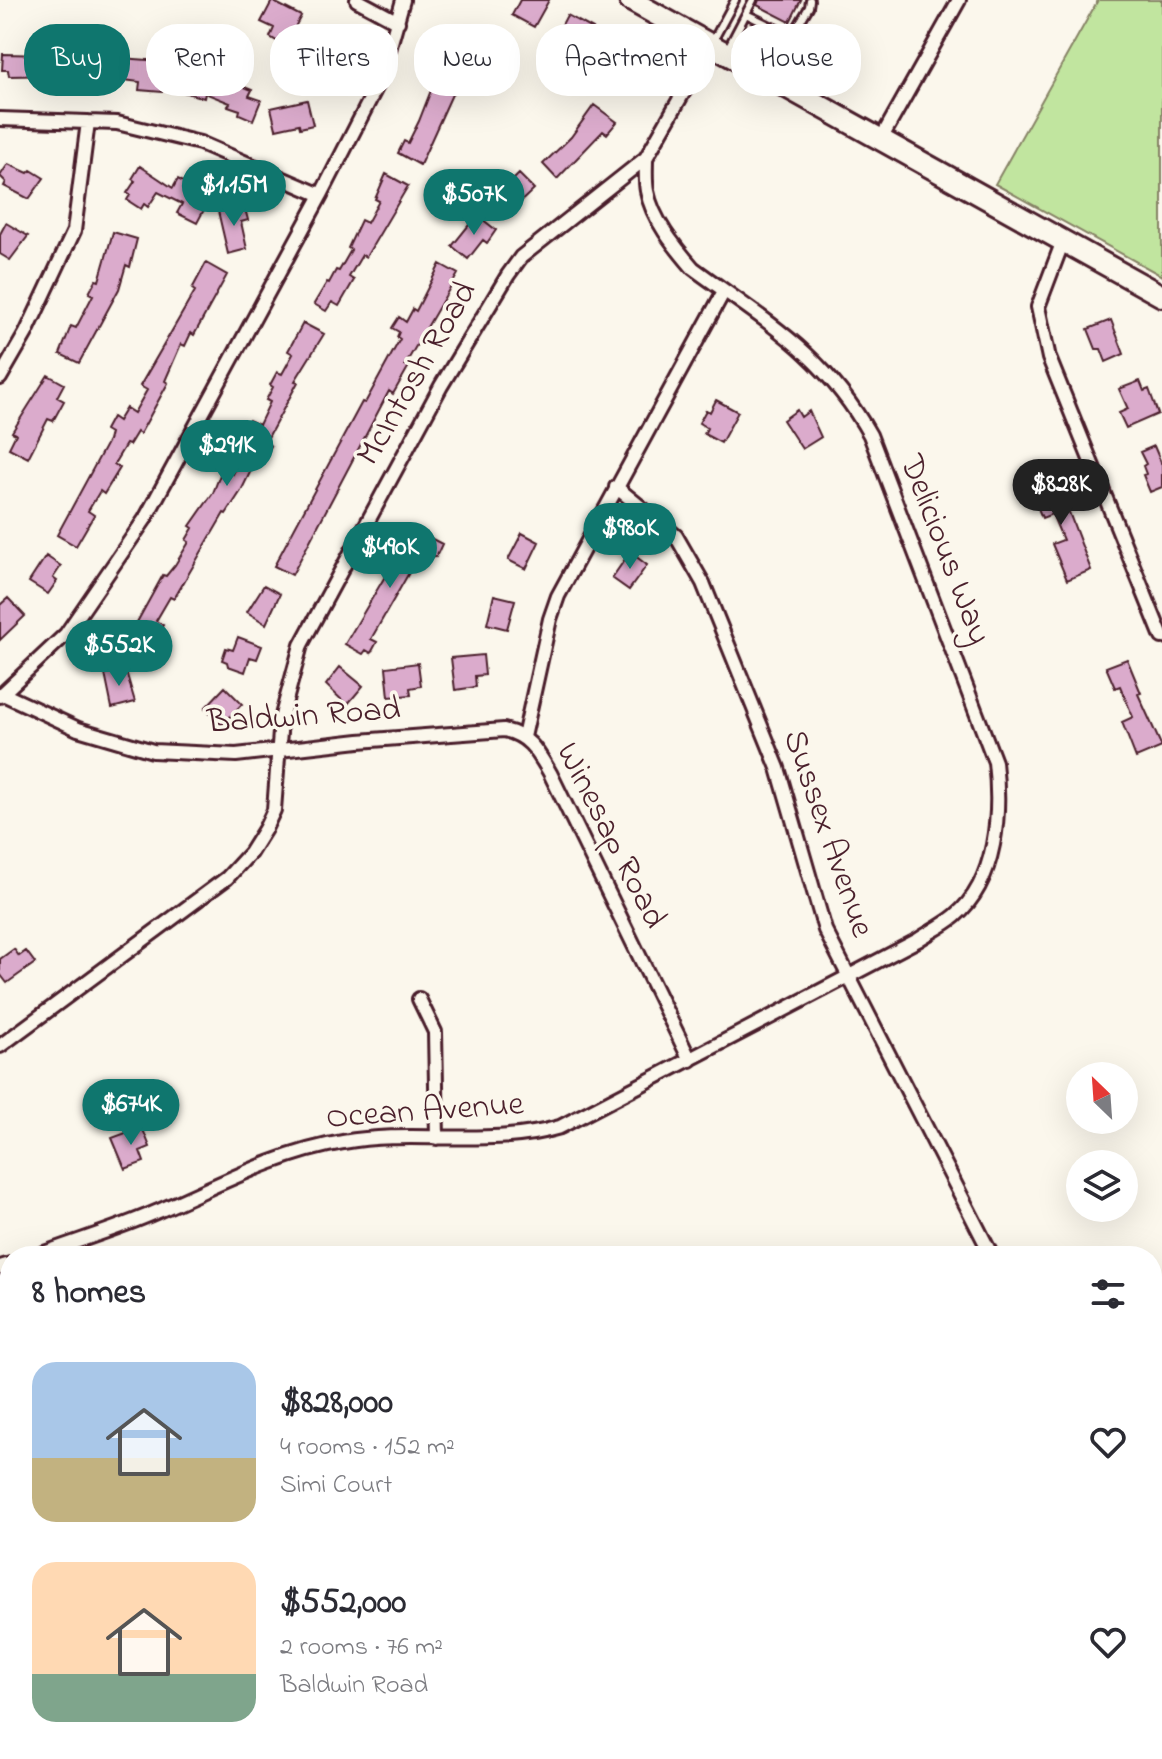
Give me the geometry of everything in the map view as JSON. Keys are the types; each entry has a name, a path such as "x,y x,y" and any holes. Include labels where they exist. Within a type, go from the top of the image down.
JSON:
{"main road":[{"path":"630,0 731,56"},
{"path":"804,96 1162,296"}],"street":[{"path":"357,0 398,22"},
{"path":"1,695 66,634 145,519 381,78 403,0"},
{"path":"881,139 959,0"},
{"name":"McIntosh Road","path":"0,1046 227,878 250,853 274,810 289,682 312,622 441,386 521,257 646,158 718,49"},
{"path":"0,119 117,123 200,143 321,195"},
{"path":"0,378 71,241 80,204 88,122"},
{"name":"Delicious Way","path":"646,158 647,191 656,217 693,268 809,354 854,405 870,435 995,762 999,795 996,834 972,897 956,916 849,976"},
{"path":"1063,241 1039,296 1040,325 1049,358 1162,637"},
{"name":"Winesap Road","path":"690,1060 550,773 533,744 524,737 554,607 724,291"},
{"name":"Sussex Avenue","path":"616,487 676,536 703,583 778,768 825,930 987,1246"},
{"name":"Baldwin Road","path":"1,695 78,729 153,751 236,755 504,730 524,737"},
{"name":"Ocean Avenue","path":"64,1246 152,1214 271,1162 314,1147 346,1141 472,1140 531,1135 560,1127 849,976"},
{"path":"419,999 435,1032 437,1138"}],"lane":[{"path":"718,49 735,0"},
{"path":"718,49 746,14 753,0"},
{"path":"797,24 810,0"},
{"path":"746,14 766,24"}],"green space":[{"path":"1098,0 1162,0 1162,276 995,184"}],"building":[{"path":"520,0 549,0 534,27 512,15"},
{"path":"759,0 801,0 790,22 757,5"},
{"path":"272,1 301,16 297,24 270,26 261,22"},
{"path":"567,15 584,24 562,24"},
{"path":"3,54 24,54 24,76 9,76 8,70 2,70"},
{"path":"130,59 146,60 146,91 139,90 140,82 130,81"},
{"path":"212,96 249,96 261,100 253,120 228,106 230,103"},
{"path":"429,96 451,96 420,165 398,153 404,141 408,143"},
{"path":"307,100 313,125 300,128 299,124 276,129 271,108"},
{"path":"594,105 617,122 607,134 603,131 557,179 543,164 571,137"},
{"path":"8,164 28,173 31,170 44,178 29,199 4,186 6,182 0,176"},
{"path":"140,166 173,188 178,179 198,190 201,184 214,191 197,223 177,213 182,204 158,192 148,207 144,204 141,209 127,200 130,195 127,193 135,181 132,179"},
{"path":"386,174 408,186 366,257 362,255 349,277 354,280 339,306 332,302 326,311 314,304 351,250 348,248 361,220 367,223 379,201 375,199"},
{"path":"519,174 534,189 511,211 496,197"},
{"path":"244,205 248,220 241,222 247,249 228,254 218,211"},
{"path":"477,215 496,230 487,243 483,240 468,259 452,246"},
{"path":"6,223 28,236 10,260 0,254 0,234"},
{"path":"113,232 137,239 130,267 126,265 119,289 79,363 60,354 71,326 76,328 93,295 89,293 96,280 99,281"},
{"path":"206,263 227,275 194,335 191,333 185,346 181,344 165,381 168,383 140,434 137,432 129,445 126,444 114,464 120,468 104,494 100,491 88,511 94,515 76,546 57,535 108,441 110,433 105,430 112,417 118,421 126,408 134,413 147,390 140,386 195,291 192,289"},
{"path":"440,264 458,274 405,365 409,366 393,394 389,391 292,575 274,566 362,402 365,403 400,339 397,337 399,332 392,328 399,317 406,322 413,309 416,311"},
{"path":"1111,320 1124,354 1106,362 1101,349 1096,349 1088,329"},
{"path":"303,323 324,334 295,381 298,382 265,443 271,446 264,459 258,456 241,491 224,513 174,599 170,597 156,621 163,625 144,657 129,649 139,626 136,624 163,575 166,576 175,565 189,542 186,540 193,528 190,526 213,493 223,467 233,474 245,448 240,446 249,420 259,425 270,402 266,400 273,387 270,385 277,372 282,374 293,354 288,351"},
{"path":"48,375 64,384 57,397 64,401 53,421 48,419 28,458 9,448 16,434 12,432"},
{"path":"1140,381 1144,391 1149,389 1158,414 1126,428 1119,413 1128,409 1119,389"},
{"path":"716,400 738,412 721,443 704,434 707,428 699,423"},
{"path":"797,410 801,417 809,411 821,437 802,449 783,420"},
{"path":"1154,446 1162,465 1162,487 1150,492 1143,475 1146,474 1143,466 1146,464 1140,452"},
{"path":"1051,475 1059,496 1062,494 1091,570 1067,580 1052,544 1063,540 1052,514 1042,518 1028,484"},
{"path":"413,529 442,544 436,557 424,551 414,564 371,639 377,642 371,653 366,650 363,654 345,644"},
{"path":"522,533 539,542 526,569 508,560"},
{"path":"630,552 647,565 629,590 612,578"},
{"path":"46,556 61,566 53,578 57,581 48,594 29,582"},
{"path":"264,585 280,594 266,624 247,612"},
{"path":"494,595 515,600 507,629 487,624"},
{"path":"8,598 25,616 0,640 0,605"},
{"path":"238,637 262,646 257,659 250,657 245,672 228,666 222,660 226,648 233,650"},
{"path":"483,655 485,675 475,676 476,687 455,690 451,658"},
{"path":"1127,659 1141,693 1138,694 1162,747 1136,758 1122,722 1133,717 1120,686 1115,688 1106,667"},
{"path":"418,663 421,686 410,688 411,695 389,697 386,667"},
{"path":"340,667 363,686 347,705 326,685"},
{"path":"125,668 135,702 112,708 105,674"},
{"path":"225,687 242,704 222,725 205,708"},
{"path":"14,949 19,956 26,951 35,963 7,983 0,974 0,959"},
{"path":"142,1127 150,1147 140,1151 144,1162 125,1169 112,1138"}]}
